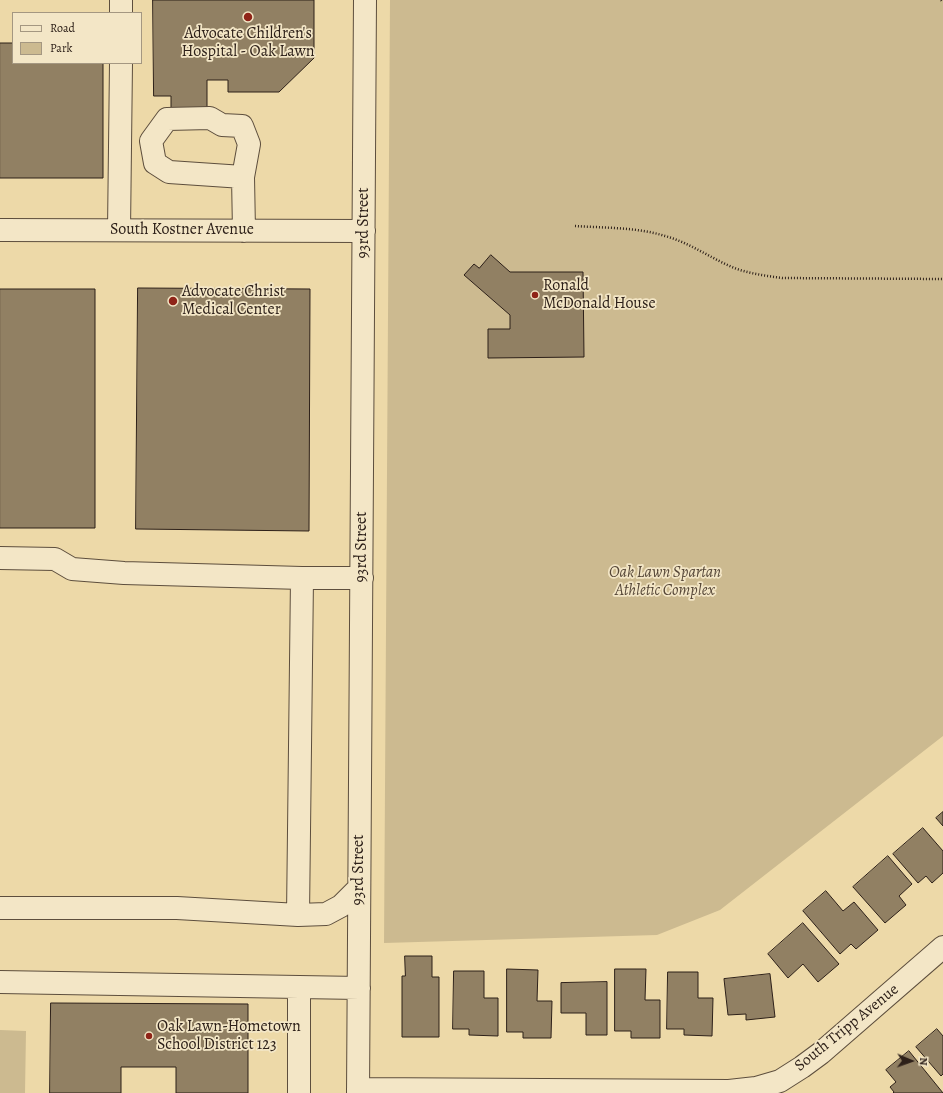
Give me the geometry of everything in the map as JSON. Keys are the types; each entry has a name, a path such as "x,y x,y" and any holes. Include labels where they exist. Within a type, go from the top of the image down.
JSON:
{"street":[{"path":"121,0 121,12"},
{"name":"93rd Street","path":"358,1091 366,0"},
{"path":"119,230 120,64"},
{"path":"243,177 168,172 155,163 151,141 161,128 168,130 207,129 222,125 242,126 249,144 243,177 244,230"},
{"name":"South Kostner Avenue","path":"0,230 364,231"},
{"path":"0,558 55,559 72,569 124,573 302,578 362,578"},
{"path":"299,907 302,578"},
{"path":"0,908 299,907 326,914 341,906 359,888"},
{"name":"South Tripp Avenue","path":"358,1091 729,1091 756,1088 780,1081 821,1054 943,947"},
{"path":"0,982 359,988"},
{"path":"299,987 299,1093"}],"path":[{"path":"575,226 624,229 665,236 692,247 736,269 760,275 782,278 943,279"}],"green space":[{"name":"Oak Lawn Spartan Athletic Complex","path":"390,0 943,0 943,736 720,910 657,935 384,943"},
{"path":"0,1030 26,1031 25,1093 0,1093"}],"building":[{"path":"153,0 314,0 314,58 279,92 228,92 228,80 207,80 207,112 171,112 171,96 154,96"},
{"path":"0,43 12,43 12,64 103,64 103,178 0,178"},
{"name":"Ronald McDonald House","path":"491,255 510,272 583,272 584,357 488,358 488,329 510,329 510,315 464,275 474,264 479,268"},
{"path":"138,288 310,289 309,531 136,529"},
{"path":"0,289 95,289 95,528 0,528"},
{"path":"943,812 943,826 936,818"},
{"path":"923,828 943,851 943,873 932,883 926,876 918,883 893,854"},
{"path":"888,856 912,884 899,896 906,905 885,923 853,887"},
{"path":"826,891 843,911 854,902 878,930 856,949 851,944 840,954 803,911"},
{"path":"803,923 839,964 818,982 803,964 788,978 768,954"},
{"path":"405,956 432,956 432,977 439,977 439,1037 402,1037 402,976 405,976"},
{"path":"507,969 538,970 537,1001 552,1001 551,1038 523,1038 523,1032 507,1032"},
{"path":"615,969 646,969 645,1000 660,1000 660,1038 631,1038 631,1031 615,1031"},
{"path":"454,971 484,971 484,998 498,998 498,1036 469,1035 469,1029 453,1029"},
{"path":"668,972 698,972 698,998 713,998 712,1036 684,1035 684,1029 667,1029"},
{"path":"770,974 775,1017 746,1020 746,1014 728,1015 724,979"},
{"path":"607,982 607,1035 586,1035 586,1013 561,1013 561,983"},
{"name":"Oak Lawn-Hometown School District 123","path":"51,1003 248,1004 248,1093 176,1093 176,1067 121,1067 121,1093 50,1093"},
{"path":"937,1029 943,1036 943,1074 941,1076 916,1047"},
{"path":"909,1051 943,1093 893,1093 894,1092 890,1087 896,1082 886,1070"}],"place":[{"name":"Advocate Children's Hospital - Oak Lawn","path":"248,17"},
{"name":"Ronald McDonald House","path":"535,295"},
{"name":"Advocate Christ Medical Center","path":"173,301"},
{"name":"Oak Lawn-Hometown School District 123","path":"149,1036"}]}
